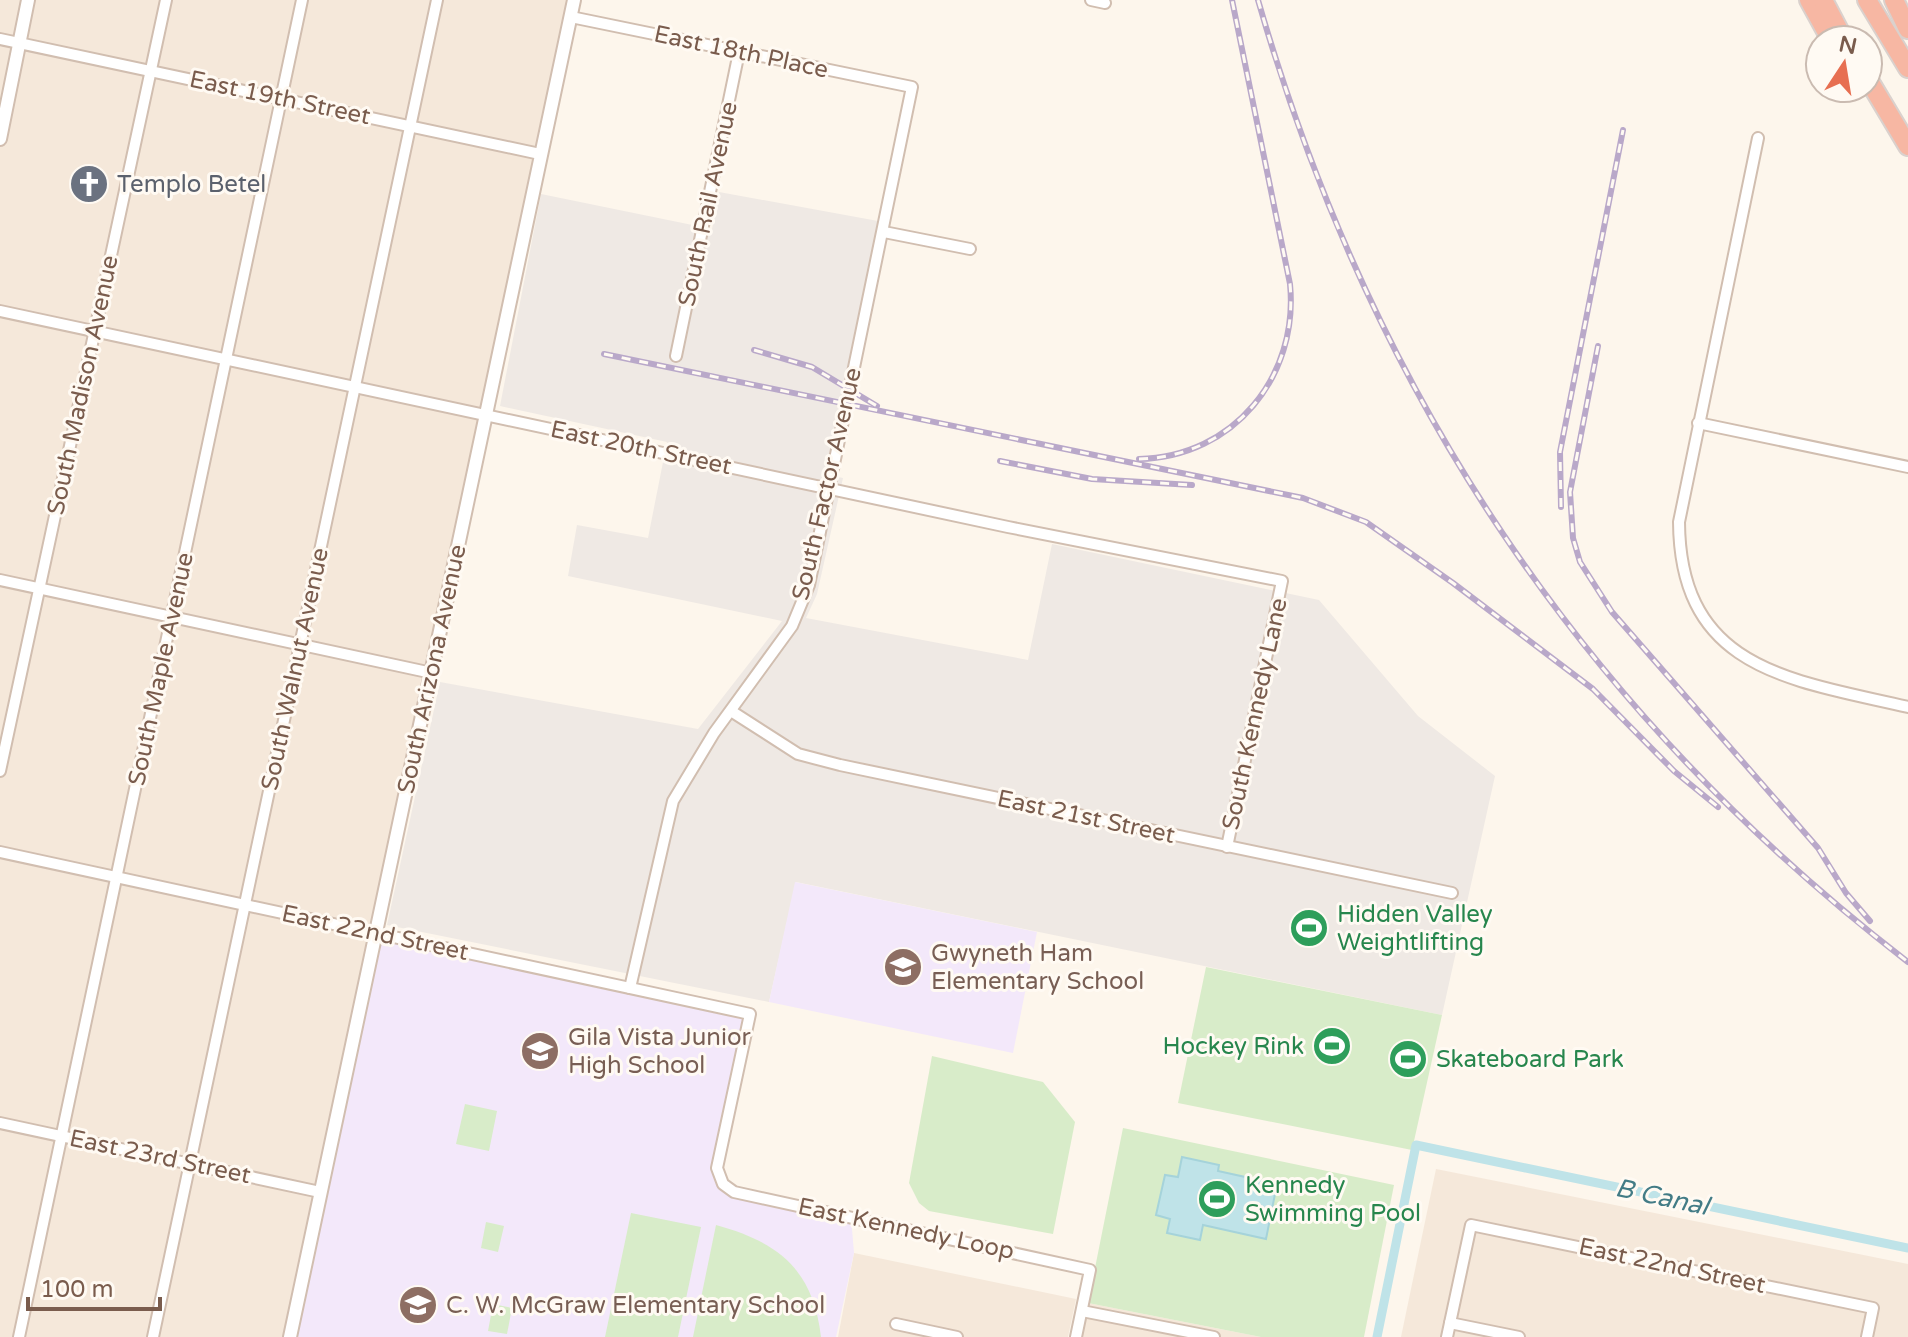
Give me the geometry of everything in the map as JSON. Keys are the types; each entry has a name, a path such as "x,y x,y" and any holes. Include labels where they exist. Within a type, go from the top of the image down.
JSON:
{"highway":[{"path":"1809,0 1822,24"},
{"path":"1823,0 1836,24"},
{"path":"1867,0 1908,68"},
{"path":"1894,0 1908,29"},
{"path":"1875,104 1907,145"},
{"path":"1883,104 1907,145"}],"street":[{"path":"0,139 28,0"},
{"name":"South Madison Avenue","path":"0,771 166,0"},
{"name":"South Maple Avenue","path":"19,1337 302,0"},
{"name":"South Walnut Avenue","path":"153,1337 437,0"},
{"name":"South Arizona Avenue","path":"290,1337 574,0"},
{"path":"1091,0 1105,3"},
{"name":"East 18th Place","path":"571,17 912,87"},
{"name":"East 19th Street","path":"0,39 540,154"},
{"name":"South Rail Avenue","path":"676,356 739,52"},
{"name":"South Factor Avenue","path":"630,988 673,801 731,711 792,626 809,585 912,87"},
{"path":"1758,138 1698,423 1679,522 1679,548 1695,604 1731,648 1765,671 1908,707"},
{"path":"884,232 970,249"},
{"name":"East 20th Street","path":"0,311 1282,581"},
{"path":"1698,423 1908,467"},
{"path":"0,580 432,673"},
{"name":"South Kennedy Lane","path":"1227,847 1282,581"},
{"name":"East 21st Street","path":"731,711 798,754 1452,893"},
{"name":"East 22nd Street","path":"0,852 750,1014 717,1168 723,1184"},
{"name":"East 23rd Street","path":"0,1123 320,1192"},
{"name":"East Kennedy Loop","path":"723,1184 734,1192 1090,1270 1082,1311"},
{"name":"East 22nd Street","path":"1450,1323 1471,1225 1873,1308 1867,1337"},
{"path":"1076,1337 1082,1311 1214,1337"},
{"path":"1447,1337 1450,1323 1519,1337"},
{"path":"896,1324 957,1337"}],"shaded area":[{"path":"0,0 574,0 291,1337 0,1337"},
{"path":"719,192 878,221 825,474 843,478 817,594 806,618 1028,660 1052,544 1319,600 1418,716 1495,776 1442,1015 796,882 769,1002 387,925 440,682 698,729 782,621 568,576 577,525 648,538 667,442 500,406 541,194 712,229"},
{"name":"Gwyneth Ham Elementary School","path":"795,882 1037,932 1013,1053 769,1002"},
{"path":"375,933 750,1014 718,1168 723,1184 851,1217 854,1253 836,1337 290,1337"},
{"path":"1436,1169 1908,1264 1908,1337 1401,1337"},
{"path":"854,1253 1076,1299 1068,1337 838,1337"},
{"path":"1088,1303 1261,1337 1082,1337"}],"green space":[{"path":"1206,967 1442,1015 1412,1150 1178,1103"},
{"path":"932,1056 1043,1082 1075,1122 1053,1234 929,1211 919,1203 909,1183"},
{"path":"465,1104 497,1111 489,1151 456,1144"},
{"path":"1123,1128 1394,1185 1364,1337 1261,1337 1088,1303"},
{"path":"631,1213 701,1227 678,1337 605,1337"},
{"path":"486,1222 504,1226 498,1252 481,1248"},
{"path":"716,1225 757,1240 789,1262 810,1293 821,1337 693,1337"},
{"path":"493,1304 512,1308 507,1334 488,1331"}],"water":[{"name":"Kennedy Swimming Pool","path":"1182,1157 1219,1165 1218,1171 1277,1184 1266,1239 1203,1225 1200,1240 1167,1233 1170,1219 1156,1215 1165,1175 1178,1177"}],"waterway":[{"name":"B Canal","path":"1377,1337 1416,1145 1908,1248"}],"railway":[{"path":"1139,459 1173,455 1204,444 1231,427 1254,405 1271,379 1284,350 1290,318 1290,284 1232,0"},
{"path":"1258,0 1305,144 1362,281 1428,411 1504,535 1589,651 1685,761 1791,865 1908,962"},
{"path":"1561,507 1560,452 1623,130"},
{"path":"1598,346 1570,492 1573,538 1580,562 1612,612 1818,848 1846,893 1870,921"},
{"path":"754,350 812,367 877,406"},
{"path":"604,354 1303,498 1366,522 1453,583 1593,689 1674,771 1718,807"},
{"path":"1000,461 1092,479 1192,485"}],"place":[{"name":"Templo Betel","path":"89,184"},
{"name":"Hidden Valley Weightlifting","path":"1309,928"},
{"name":"Gwyneth Ham Elementary School","path":"903,967"},
{"name":"Hockey Rink","path":"1332,1046"},
{"name":"Gila Vista Junior High School","path":"540,1051"},
{"name":"Skateboard Park","path":"1408,1059"},
{"name":"Kennedy Swimming Pool","path":"1217,1199"},
{"name":"C. W. McGraw Elementary School","path":"418,1305"}]}
